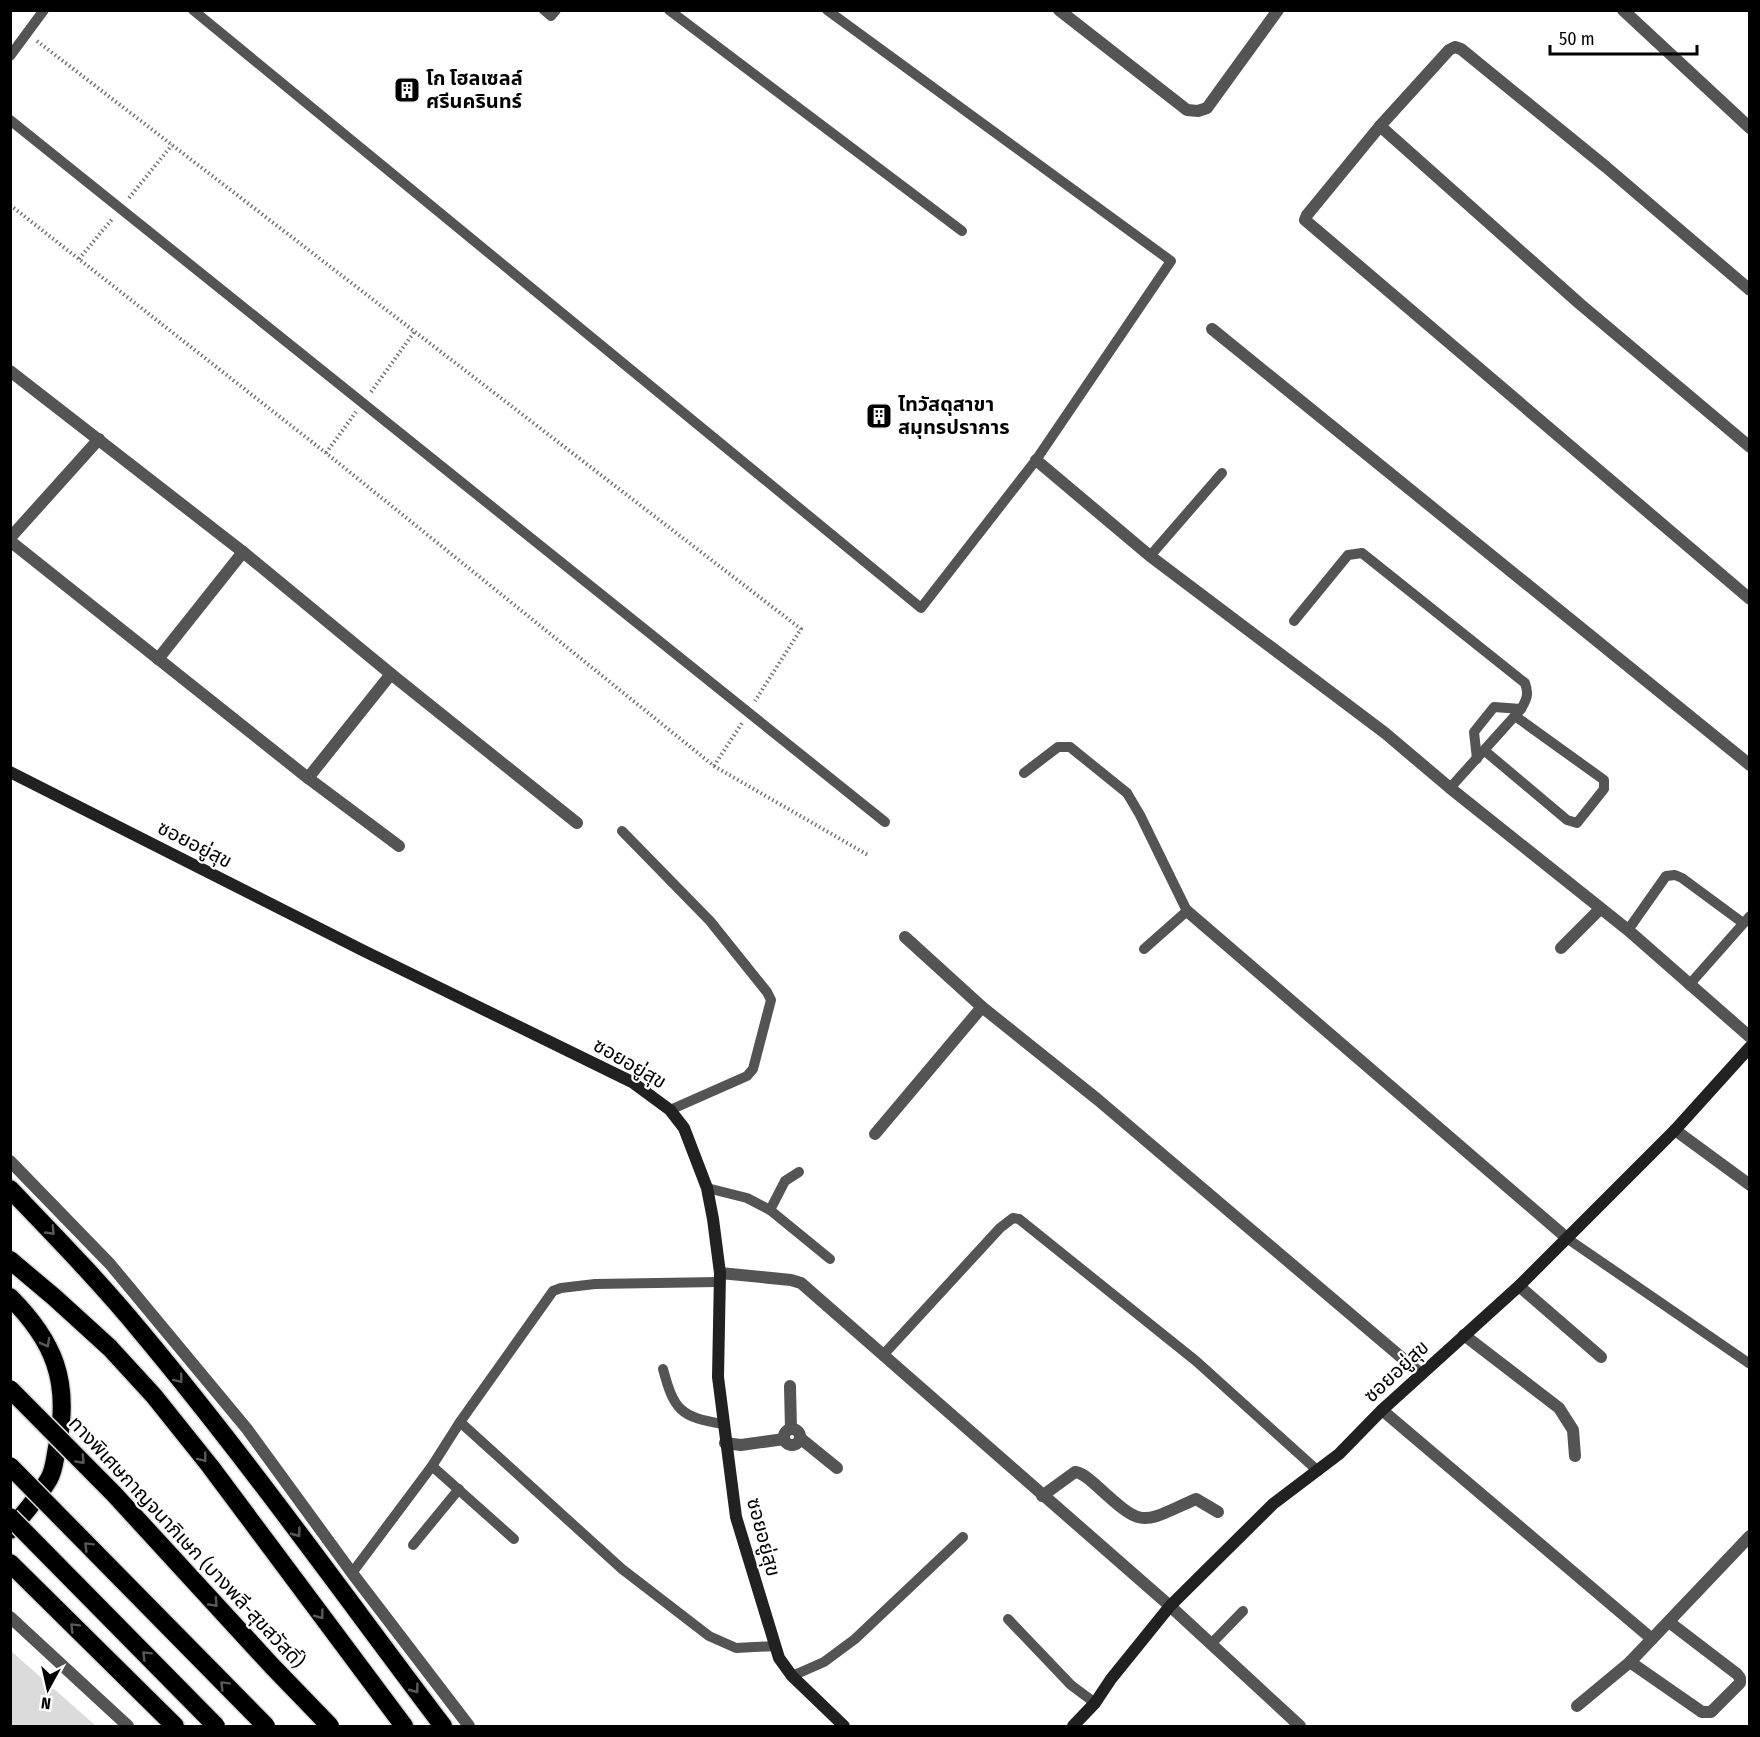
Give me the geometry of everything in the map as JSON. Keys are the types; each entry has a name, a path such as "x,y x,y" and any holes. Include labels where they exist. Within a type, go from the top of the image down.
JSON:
{"highway":[{"path":"10,1189 74,1256 142,1333 234,1449 444,1726"},
{"path":"10,1260 110,1348 154,1396 210,1466 404,1726"},
{"path":"10,1297 28,1315 49,1345 62,1399 61,1426 51,1477 10,1530"},
{"name":"ทางพิเศษกาญจนาภิเษก (บางพลี-สุขสวัสดิ์)","path":"10,1389 114,1494 330,1726"},
{"path":"10,1466 266,1726"},
{"path":"10,1517 216,1726"},
{"path":"10,1563 175,1726"}],"street":[{"path":"1059,10 1187,110 1198,111 1207,108 1278,10"},
{"path":"1623,10 1749,128"},
{"path":"1749,290 1606,167 1461,49 1455,47 1449,50 1380,126 1305,220 1749,599"},
{"path":"1380,126 1580,304 1749,447"},
{"path":"1212,329 1749,765"},
{"path":"10,371 243,552 577,823"},
{"path":"99,439 10,539 308,778 399,846"},
{"path":"1036,460 1150,556 1384,733 1628,930 1749,1037"},
{"path":"158,659 243,552"},
{"path":"308,778 391,674"},
{"name":"ซอยอยู่สุข","path":"10,772 364,951 632,1082 670,1110 684,1128 707,1188 713,1219 719,1278 718,1377 736,1516 779,1658 792,1676 844,1726"},
{"path":"1562,948 1600,909"},
{"path":"1187,911 1568,1239"},
{"path":"905,937 982,1006 1097,1099 1421,1374"},
{"path":"875,1134 982,1006"},
{"name":"ซอยอยู่สุข","path":"1073,1726 1095,1703 1111,1679 1170,1606 1273,1504 1339,1454 1382,1410 1568,1239 1675,1130 1749,1047"},
{"path":"1675,1130 1749,1185"},
{"path":"10,1161 118,1273 247,1429 352,1573 469,1726"},
{"path":"719,1278 791,1280 801,1283 1170,1606 1300,1726"},
{"path":"1519,1286 1601,1357"},
{"path":"1464,1335 1559,1408 1573,1430 1575,1456"},
{"path":"790,1386 792,1435"},
{"path":"1382,1410 1652,1639"},
{"path":"725,1443 741,1445 792,1435 837,1468"},
{"path":"1042,1496 1075,1472 1084,1476 1134,1517 1157,1518 1196,1499 1218,1512"},
{"path":"1577,1706 1630,1662 1749,1536"},
{"path":"10,1617 128,1726"},
{"path":"1630,1662 1706,1714 1711,1712 1740,1683 1737,1674 1669,1622"}],"lane":[{"path":"10,56 44,10"},
{"path":"193,10 921,608 1036,460 1171,261 827,10"},
{"path":"544,10 551,16 556,10"},
{"path":"669,10 962,231"},
{"path":"10,120 885,822"},
{"path":"1150,556 1222,473"},
{"path":"1294,621 1348,555 1362,554 1525,683 1527,699 1518,713 1450,788"},
{"path":"1494,707 1518,713 1604,780 1604,789 1577,823 1567,820 1481,755 1474,732 1494,707"},
{"path":"1024,773 1058,747 1070,747 1127,793 1140,814 1187,911 1144,949"},
{"path":"622,831 710,921 771,1000 753,1069 747,1076 670,1110"},
{"path":"1628,930 1666,876 1670,875 1682,878 1746,920 1689,985"},
{"path":"770,1210 785,1181 799,1172"},
{"path":"707,1188 747,1198 770,1210 830,1259"},
{"path":"884,1354 1000,1228 1013,1218 1018,1219 1196,1361 1318,1471"},
{"path":"1568,1239 1749,1364"},
{"path":"352,1573 432,1466 460,1422 553,1292 561,1288 595,1284 719,1278"},
{"path":"663,1369 674,1404 685,1413 705,1421 723,1424"},
{"path":"460,1422 622,1569 709,1636 736,1648 775,1646"},
{"path":"432,1466 514,1539"},
{"path":"413,1545 459,1489"},
{"path":"792,1676 824,1662 855,1639 963,1537"},
{"path":"1211,1644 1243,1611"},
{"path":"1008,1619 1071,1685 1095,1703"}],"path":[{"path":"28,34 801,629 751,708"},
{"path":"10,205 326,453 714,766 868,855"},
{"path":"714,766 745,717"}],"shaded area":[{"path":"11,1651 96,1726 11,1726"}],"place":[{"name":"โก โฮลเซลล์ ศรีนครินทร์","path":"407,90"},
{"name":"ไทวัสดุสาขา สมุทรปราการ","path":"879,416"}]}
